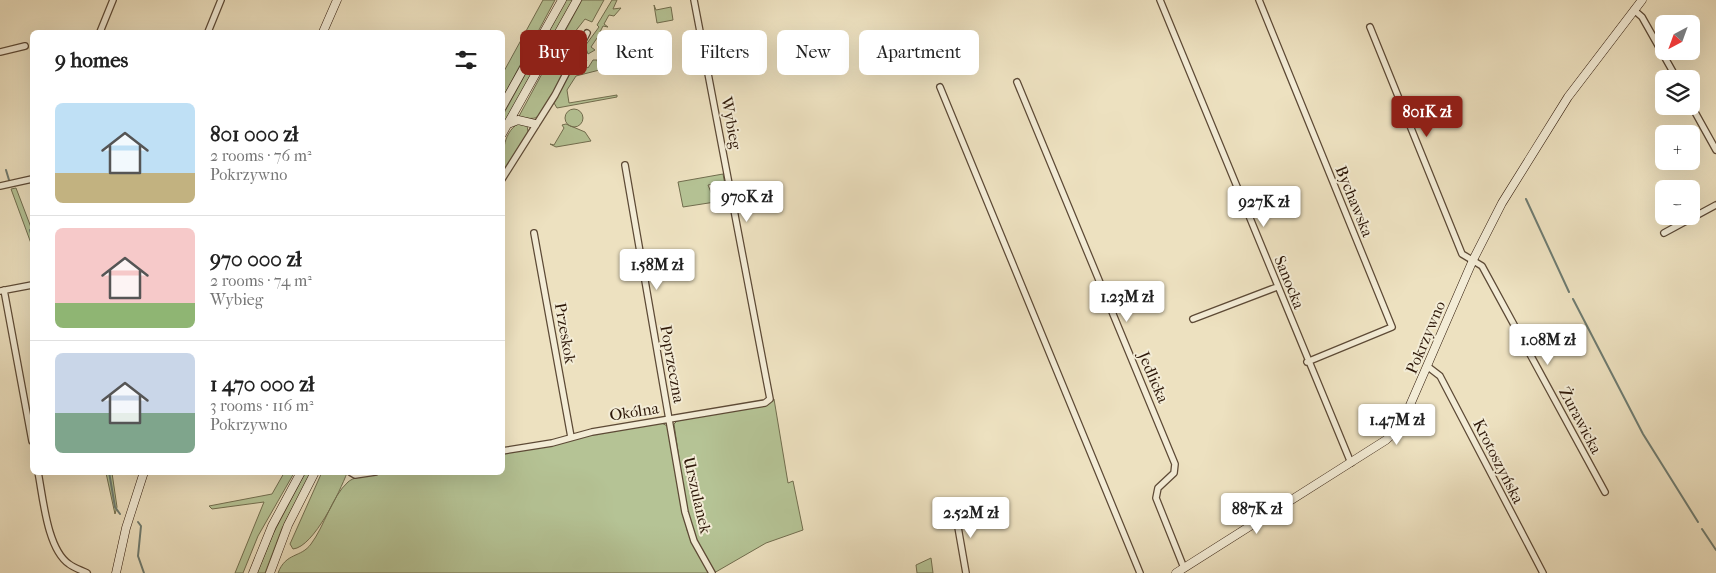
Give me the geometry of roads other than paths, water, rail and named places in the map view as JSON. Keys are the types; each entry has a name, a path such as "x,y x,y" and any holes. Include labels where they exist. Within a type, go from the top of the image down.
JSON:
{"street":[{"path":"101,30 113,0"},
{"path":"209,30 221,0"},
{"path":"324,30 336,0"},
{"path":"505,102 562,0"},
{"path":"505,129 577,0"},
{"name":"Wybieg","path":"694,0 770,399"},
{"name":"Sanocka","path":"1160,0 1307,362 1351,463"},
{"name":"Bychawska","path":"1259,0 1392,327 1307,362"},
{"name":"Pokrzywno","path":"1176,573 1351,463 1396,431 1407,412 1473,260 1502,203 1561,107 1641,1"},
{"path":"1634,10 1642,16 1672,70"},
{"path":"1370,27 1462,254 1473,260"},
{"path":"0,52 25,46"},
{"path":"505,174 535,124 555,96 566,75"},
{"name":"Jedlicka","path":"1017,82 1175,464 1174,473 1158,488 1156,498 1184,568"},
{"path":"940,87 1140,573"},
{"path":"1697,115 1716,150"},
{"path":"508,124 518,120 535,124"},
{"name":"Poprzeczna","path":"625,166 669,420"},
{"path":"0,186 30,179"},
{"path":"1664,232 1716,204"},
{"name":"Przeskok","path":"534,233 570,437"},
{"name":"Żurawicka","path":"1473,260 1482,266 1604,492"},
{"path":"30,285 2,291 30,431"},
{"path":"1193,319 1277,288"},
{"name":"Krotoszyńska","path":"1427,366 1440,376 1543,573"},
{"name":"Okólna","path":"505,451 552,443 570,437 765,403 770,399"},
{"name":"Urszulanek","path":"669,420 688,524 696,545 712,573"},
{"path":"39,475 49,530 54,544 68,564 87,573"},
{"path":"116,573 126,528 143,475"},
{"path":"253,573 268,535 298,475"},
{"path":"270,573 284,534 314,475"},
{"path":"955,510 966,573"}],"waterway":[{"path":"6,170 9,180"},
{"path":"1526,199 1569,292"},
{"path":"1573,299 1643,434 1698,522"},
{"path":"110,475 115,507 120,514"},
{"path":"138,522 141,526 138,556 144,573"},
{"path":"1702,529 1716,550"}]}
